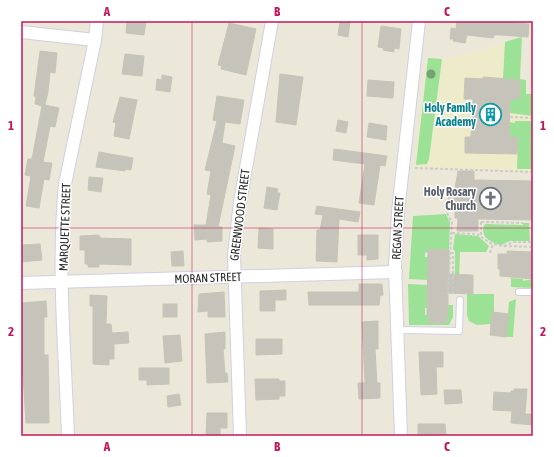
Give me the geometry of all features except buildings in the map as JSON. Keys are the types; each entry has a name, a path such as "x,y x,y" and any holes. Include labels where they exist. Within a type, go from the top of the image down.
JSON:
{"street":[{"name":"MARQUETTE STREET","path":"68,436 62,227 65,184 95,40 97,21"},
{"name":"GREENWOOD STREET","path":"240,436 234,255 239,211 272,21"},
{"name":"REGAN STREET","path":"401,436 396,272 399,200 419,21"},
{"path":"21,32 95,40"},
{"name":"MORAN STREET","path":"21,283 63,283 396,272"}],"lane":[{"path":"519,292 533,292"},
{"path":"398,330 459,331 460,300"}],"path":[{"path":"510,117 533,118"},
{"path":"415,168 533,172"},
{"path":"447,213 452,222 448,292"},
{"path":"532,220 532,252"},
{"path":"481,235 481,221 523,223"},
{"path":"452,233 481,235 493,244 503,246 533,247"},
{"path":"503,246 514,242 532,242"},
{"path":"490,253 493,244"},
{"path":"451,253 453,253 453,295 460,300"}],"shaded area":[{"path":"522,37 520,79 526,80 526,94 533,94 533,172 415,168 427,58 442,59 470,54"}],"green space":[{"path":"522,37 520,79 526,80 526,94 533,94 533,116 510,113 510,99 520,99 520,80 503,79 505,42"},
{"path":"428,58 442,59 429,159 427,164 416,165"},
{"path":"515,121 533,121 533,169 517,169 518,137 509,137 509,122 515,123"},
{"path":"446,214 450,222 449,250 428,249 428,252 425,253 425,257 428,257 428,280 409,279 413,216"},
{"path":"529,220 530,241 510,241 501,245 490,241 483,232 485,224 523,225 523,223 529,223"},
{"path":"455,234 478,236 489,246 486,252 460,252 459,281 455,281 455,251 453,249"},
{"path":"511,278 523,279 523,281 533,279 533,288 511,287"},
{"path":"408,284 428,285 427,308 425,308 425,315 429,315 429,323 445,323 448,305 453,305 453,317 449,325 409,325"},
{"path":"467,294 494,294 494,312 492,313 491,324 477,325 469,321 467,315"},
{"path":"516,299 513,337 506,337 509,302"}],"place":[{"name":"Holy Family Academy","path":"491,115"},
{"name":"Holy Rosary Church","path":"491,199"}]}
